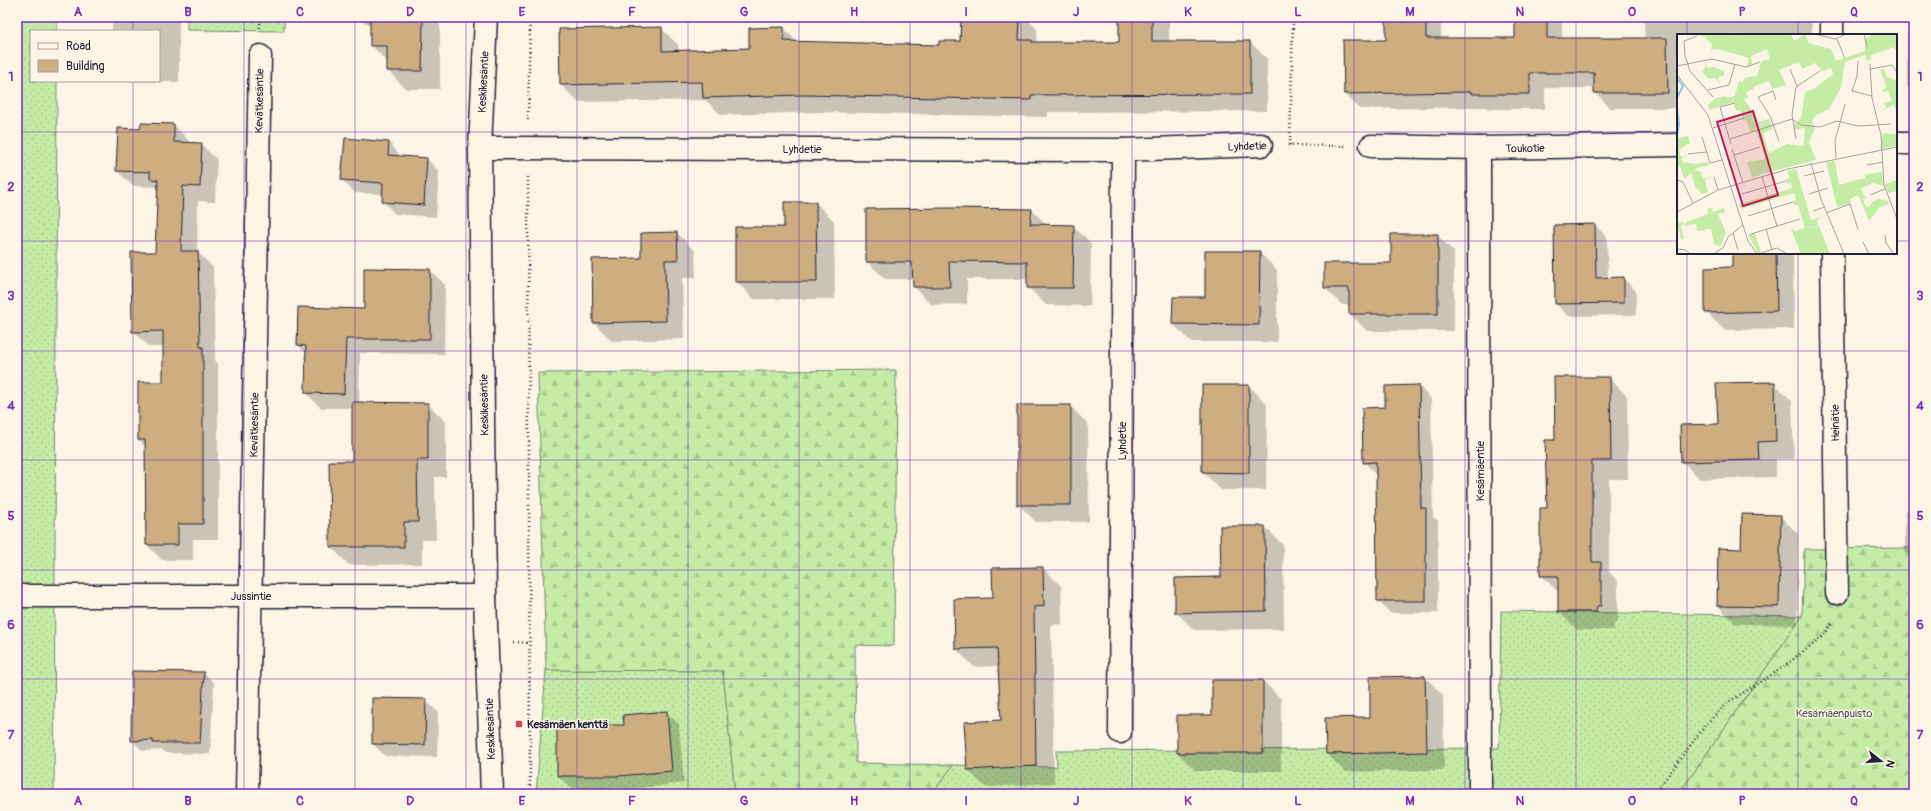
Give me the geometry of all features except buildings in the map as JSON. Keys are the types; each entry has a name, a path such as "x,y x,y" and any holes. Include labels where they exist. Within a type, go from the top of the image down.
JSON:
{"street":[{"name":"Keskikesäntie","path":"486,17 480,148 486,596 492,794"},
{"path":"1832,17 1832,34"},
{"name":"Kevätkesäntie","path":"247,794 260,56"},
{"path":"1897,143 1914,143"},
{"name":"Lyhdetie","path":"480,148 1123,150 1261,145"},
{"name":"Toukotie","path":"1372,146 1479,148 1677,145"},
{"name":"Kesämäentie","path":"1479,148 1480,794"},
{"name":"Lyhdetie","path":"1120,732 1123,150"},
{"name":"Heinätie","path":"1832,254 1837,593"},
{"name":"Jussintie","path":"17,596 486,596"}],"path":[{"path":"530,17 528,149 530,794"},
{"path":"1290,145 1293,17"},
{"name":"Lyhdetie","path":"1261,145 1372,146"},
{"path":"1654,794 1707,723 1730,701 1779,670 1824,636 1835,617 1837,593"}],"green space":[{"path":"17,17 57,17 57,30 30,30 30,82 57,82 54,794 17,794"},
{"path":"187,17 284,17 284,31 187,30"},
{"path":"896,370 894,646 855,645 856,763 953,765 932,794 735,794 723,671 546,670 538,373"},
{"name":"Kesämäenpuisto","path":"1914,548 1914,794 1679,794 1802,616 1804,549"},
{"path":"1501,611 1802,616 1679,794 932,794 953,765 1057,767 1056,751 1499,748"},
{"path":"546,670 723,671 735,794 536,794"}],"place":[{"name":"Kesämäen kenttä","path":"519,724"}]}
